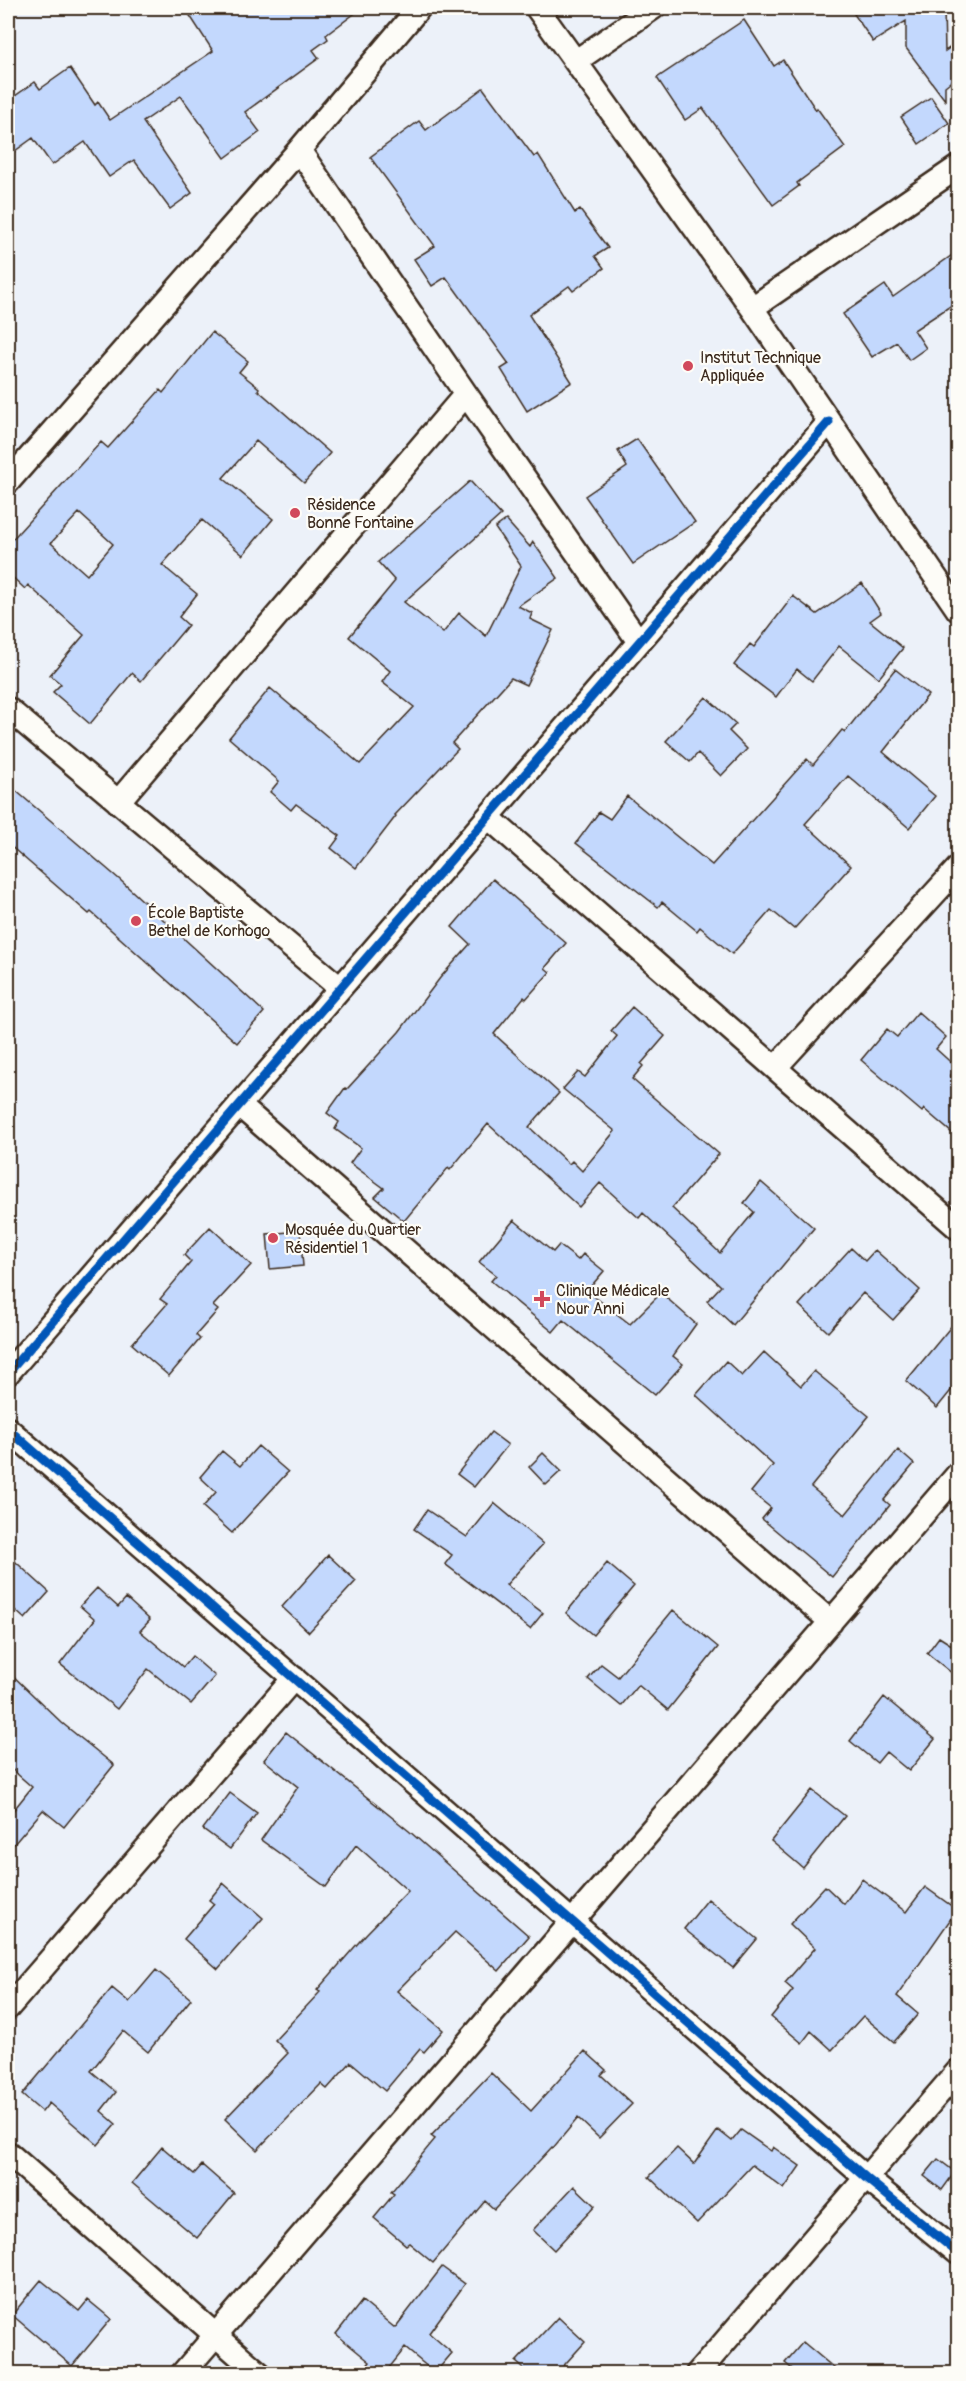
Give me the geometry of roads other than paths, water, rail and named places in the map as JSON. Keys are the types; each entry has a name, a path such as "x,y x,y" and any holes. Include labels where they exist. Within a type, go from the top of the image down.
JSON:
{"street":[{"path":"8,482 299,150 418,8"},
{"path":"537,8 752,308 958,610"},
{"path":"576,61 653,8"},
{"path":"299,150 465,394 639,642"},
{"path":"752,308 958,167"},
{"path":"118,802 465,394"},
{"path":"8,1373 829,422"},
{"path":"8,709 340,988"},
{"path":"488,817 958,1228"},
{"path":"775,1068 958,868"},
{"path":"239,1105 831,1622"},
{"path":"8,1429 866,2178 958,2253"},
{"path":"182,2373 958,1474"},
{"path":"8,2008 294,1678"},
{"path":"697,2373 958,2071"},
{"path":"8,2153 260,2373"}],"place":[{"name":"Institut Technique Appliquée","path":"688,366"},
{"name":"Résidence Bonne Fontaine","path":"295,513"},
{"name":"École Baptiste Bethel de Korhogo","path":"136,921"},
{"name":"Mosquée du Quartier Résidentiel 1","path":"273,1238"},
{"name":"Clinique Médicale Nour Anni","path":"542,1299"}]}
